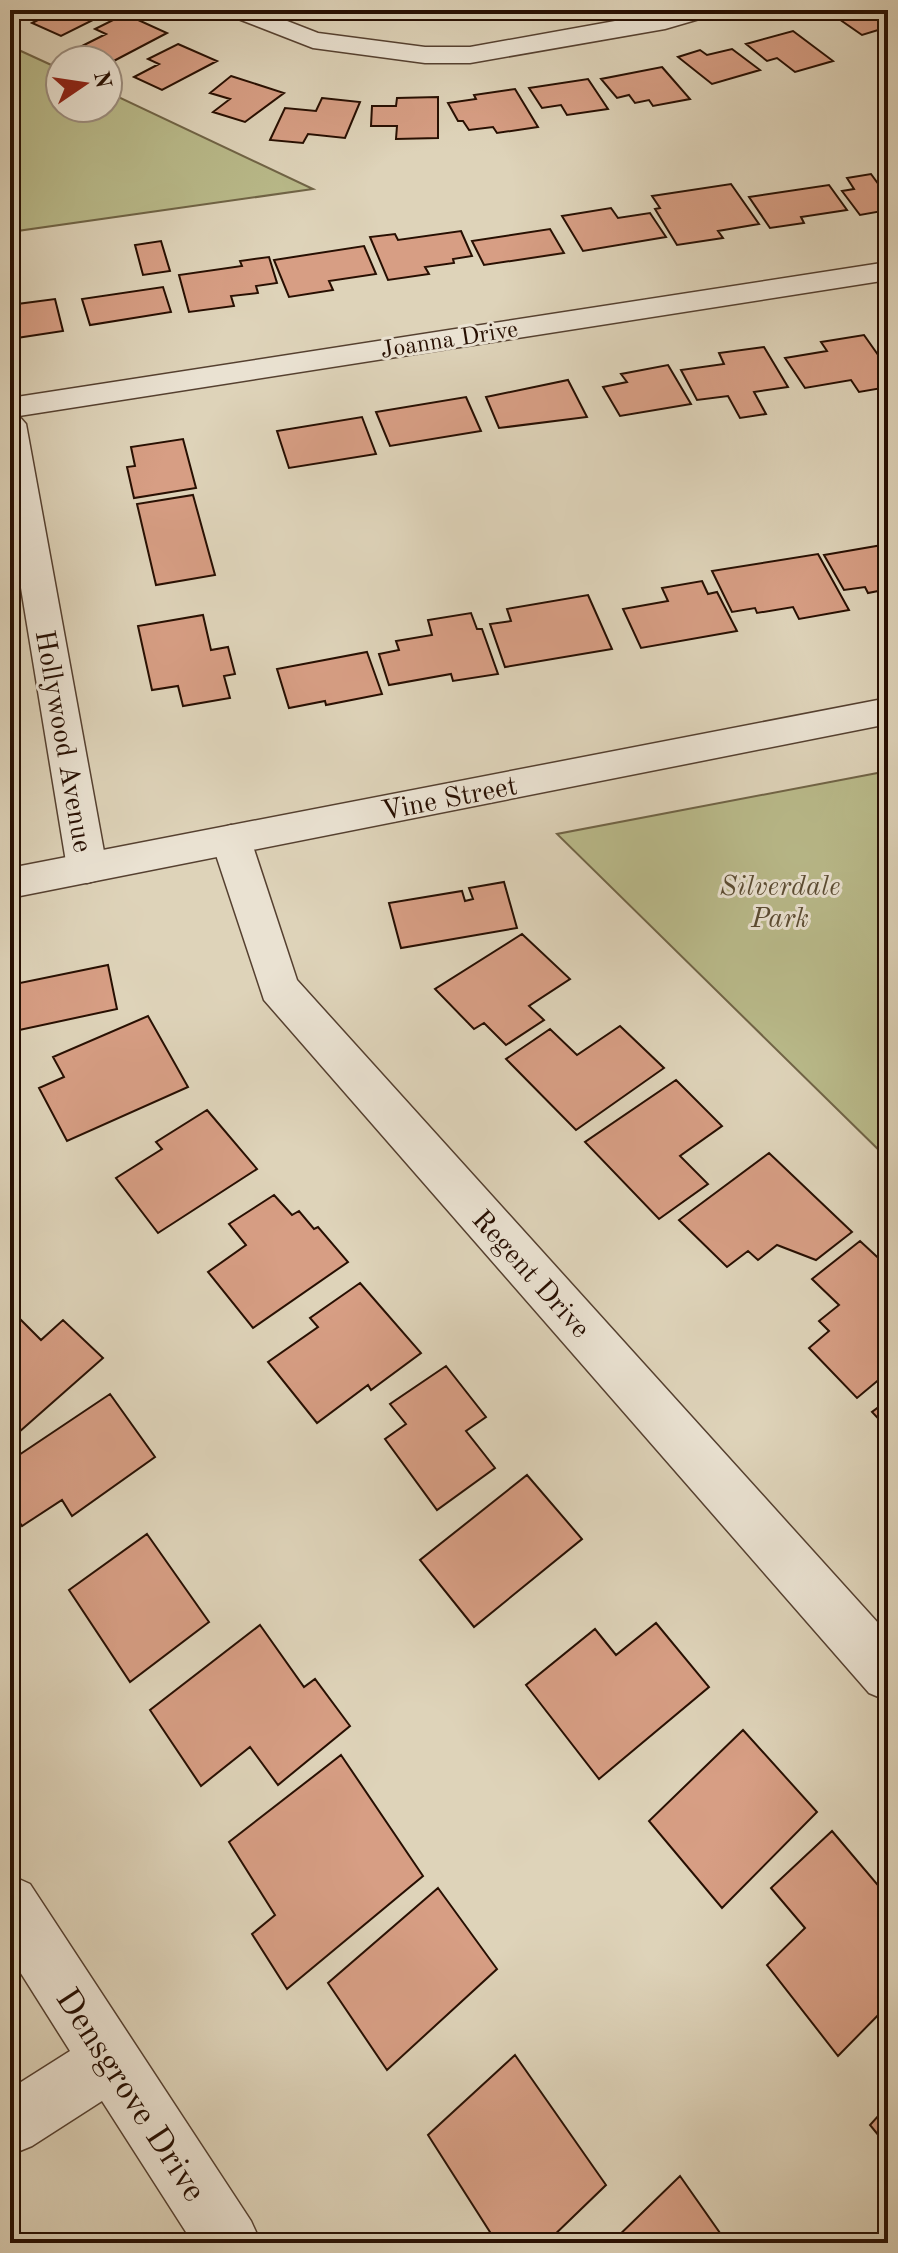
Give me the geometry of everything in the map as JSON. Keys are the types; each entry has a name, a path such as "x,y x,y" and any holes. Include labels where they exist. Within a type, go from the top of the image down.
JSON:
{"street":[{"path":"237,10 313,40 425,55 470,55 665,21 704,10"},
{"name":"Joanna Drive","path":"10,408 888,271"},
{"name":"Hollywood Avenue","path":"10,424 87,868"},
{"name":"Vine Street","path":"10,883 888,711"},
{"name":"Regent Drive","path":"231,840 279,988 888,1674"},
{"name":"Densgrove Drive","path":"10,1904 229,2243"},
{"path":"10,2124 111,2060"}],"green space":[{"path":"10,46 44,62 44,124 124,124 124,100 313,189 10,232"},
{"name":"Silverdale Park","path":"888,771 888,1159 557,834"}],"building":[{"path":"53,10 111,11 61,36 32,23 56,11"},
{"path":"406,10 463,10 463,16 405,15"},
{"path":"826,10 888,10 888,27 862,35"},
{"path":"125,14 167,33 124,56 124,44 86,44 106,34 95,29"},
{"path":"793,31 833,61 795,72 777,58 767,61 746,44"},
{"path":"178,44 217,61 162,90 134,77 159,64 148,59"},
{"path":"732,49 760,70 712,84 678,57 700,50 707,55"},
{"path":"662,67 690,99 653,106 649,100 635,103 629,95 617,98 601,79"},
{"path":"231,76 284,93 245,122 213,112 230,99 210,93"},
{"path":"588,79 608,109 567,115 561,105 542,108 529,88"},
{"path":"515,89 538,127 497,133 493,127 469,130 463,121 458,121 448,103 476,99 474,95"},
{"path":"438,97 438,138 396,139 397,126 371,126 372,106 396,106 397,98"},
{"path":"322,98 360,102 345,138 308,134 303,143 270,140 285,108 316,111"},
{"path":"871,174 879,185 888,184 888,210 860,215 842,191 854,189 847,178"},
{"path":"731,184 759,224 718,231 723,238 677,245 655,209 660,208 652,196"},
{"path":"829,185 847,210 801,217 804,223 770,228 749,197"},
{"path":"611,208 618,218 650,213 666,237 583,251 562,216"},
{"path":"550,229 564,253 484,265 472,241"},
{"path":"461,231 472,256 453,259 454,263 425,267 429,274 388,280 370,237 395,234 398,240"},
{"path":"161,241 170,271 143,275 135,245"},
{"path":"364,246 376,274 329,281 333,290 289,297 274,260"},
{"path":"269,257 277,283 256,286 258,293 231,296 234,306 189,312 179,275 242,266 240,261"},
{"path":"163,287 171,312 90,325 82,299"},
{"path":"55,299 63,331 10,339 10,305"},
{"path":"864,335 888,369 888,387 859,392 851,380 805,388 785,358 827,351 821,342"},
{"path":"764,347 788,387 754,392 766,414 740,418 728,396 697,400 681,370 724,364 719,353"},
{"path":"668,365 691,404 620,416 603,387 627,382 621,374"},
{"path":"568,380 587,417 499,428 486,397"},
{"path":"466,397 481,431 390,446 376,412"},
{"path":"362,417 376,454 289,468 277,431"},
{"path":"183,439 196,488 134,498 127,467 135,466 131,447"},
{"path":"193,495 215,575 156,585 137,504"},
{"path":"888,544 888,589 868,593 865,587 844,590 824,555"},
{"path":"818,554 849,610 799,619 793,607 757,613 755,608 732,612 712,571"},
{"path":"702,581 708,594 717,592 737,631 641,648 623,609 668,601 662,588"},
{"path":"588,595 612,649 505,667 490,624 511,621 507,609"},
{"path":"471,613 477,629 482,629 498,674 453,681 451,674 389,685 379,654 399,650 396,641 432,635 428,620"},
{"path":"203,615 211,650 228,647 235,674 224,676 230,698 183,706 178,686 152,690 138,626"},
{"path":"367,652 382,694 326,705 325,701 289,708 277,669"},
{"path":"504,882 517,928 401,948 389,903 462,891 465,901 473,899 469,888"},
{"path":"522,934 570,979 529,1006 544,1020 506,1045 484,1023 474,1029 435,989"},
{"path":"108,965 117,1009 10,1032 10,985"},
{"path":"148,1016 188,1087 67,1141 39,1088 64,1077 53,1057"},
{"path":"620,1026 664,1068 576,1130 506,1059 550,1029 577,1055"},
{"path":"676,1080 722,1126 680,1156 708,1184 659,1219 585,1142"},
{"path":"207,1110 257,1169 158,1233 116,1178 162,1149 156,1142"},
{"path":"769,1153 852,1232 816,1260 777,1245 758,1260 748,1251 727,1267 679,1220"},
{"path":"274,1195 292,1215 299,1211 314,1229 318,1227 348,1262 253,1328 208,1272 246,1245 229,1224"},
{"path":"860,1241 888,1267 888,1372 857,1398 809,1348 829,1331 819,1321 839,1305 812,1279"},
{"path":"360,1283 421,1353 371,1390 368,1385 317,1423 268,1362 318,1327 310,1318"},
{"path":"10,1309 41,1340 63,1320 103,1358 10,1440"},
{"path":"446,1366 486,1417 466,1431 495,1468 437,1510 385,1439 406,1424 390,1404"},
{"path":"110,1394 155,1457 72,1516 62,1500 22,1526 10,1508 10,1461"},
{"path":"888,1400 888,1429 872,1412"},
{"path":"527,1475 582,1539 474,1627 420,1560"},
{"path":"147,1534 209,1622 130,1682 69,1590"},
{"path":"656,1623 709,1687 599,1779 526,1685 595,1629 616,1655"},
{"path":"260,1625 304,1687 315,1679 350,1726 278,1785 250,1747 201,1786 150,1710"},
{"path":"743,1730 817,1812 722,1908 649,1821"},
{"path":"341,1755 423,1876 287,1989 252,1934 275,1915 229,1842"},
{"path":"832,1831 888,1897 888,2005 838,2056 767,1965 805,1928 771,1888"},
{"path":"438,1888 497,1969 387,2070 328,1983"},
{"path":"515,2055 606,2185 546,2243 497,2243 428,2135"},
{"path":"888,2105 888,2147 870,2125"},
{"path":"680,2176 727,2243 611,2243"}]}
